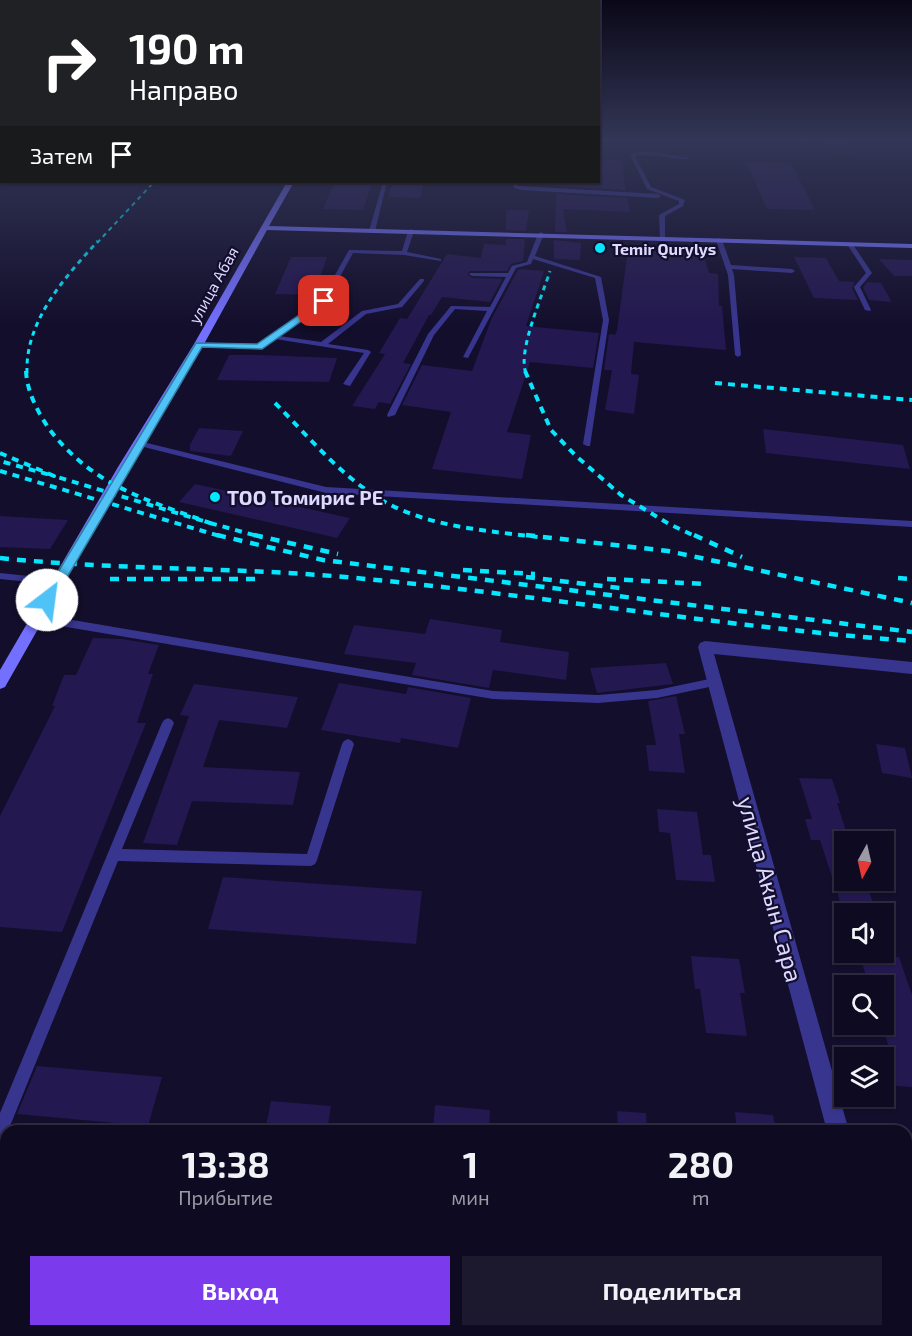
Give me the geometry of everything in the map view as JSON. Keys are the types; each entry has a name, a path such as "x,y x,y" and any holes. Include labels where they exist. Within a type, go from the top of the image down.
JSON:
{"street":[{"name":"улица Абая","path":"0,683 199,344 279,201"},
{"path":"264,228 912,246"},
{"name":"улица Акын Сара","path":"836,1125 705,647 912,668"}],"lane":[{"path":"372,231 380,201"},
{"path":"663,238 662,215 681,205 682,201"},
{"path":"404,253 411,231"},
{"path":"466,357 514,267 529,263 541,234"},
{"path":"719,240 728,267 738,355"},
{"path":"850,244 868,273 857,287 868,310"},
{"path":"199,344 259,347 324,301 351,251 404,253 439,260"},
{"path":"532,257 598,277 606,320 587,444"},
{"path":"728,267 792,271"},
{"path":"472,274 510,275"},
{"path":"323,345 364,312 400,306 422,280"},
{"path":"391,415 431,334 453,307 492,309"},
{"path":"274,337 368,352 346,384"},
{"path":"139,443 326,490 912,524"},
{"path":"0,576 58,582"},
{"path":"37,618 493,695 598,699 657,694 714,682"},
{"path":"3,1125 168,723"},
{"path":"114,855 311,860 348,744"}],"building":[{"path":"326,201 366,201 363,210 323,209"},
{"path":"556,201 628,201 630,212 563,209 567,232 555,232"},
{"path":"764,201 811,201 815,210 767,209"},
{"path":"506,210 529,210 526,231 506,230"},
{"path":"506,239 525,239 523,261 511,264 507,271 470,271 467,274 472,278 502,279 490,302 442,297 429,315 403,363 411,364 390,404 379,402 375,409 352,406 385,354 379,353 400,318 407,319 447,254 481,258 484,244 506,245"},
{"path":"554,240 581,243 580,260 554,259"},
{"path":"628,250 703,253 709,273 718,274 719,306 722,306 726,350 634,342 631,374 639,375 634,414 605,410 612,370 604,370 609,334 615,335 617,330"},
{"path":"291,257 327,257 314,295 275,294"},
{"path":"794,257 826,258 839,281 855,282 852,288 858,300 814,298"},
{"path":"879,259 912,260 912,276 894,276"},
{"path":"518,270 544,271 526,326 599,333 593,368 530,362 507,432 531,435 522,479 432,469 451,412 402,405 422,365 472,371 491,320"},
{"path":"867,282 881,283 892,302 869,300 863,287"},
{"path":"229,355 337,358 329,382 217,380"},
{"path":"199,428 243,431 231,456 190,451 190,445"},
{"path":"763,429 903,445 910,469 766,453"},
{"path":"195,484 350,518 337,538 179,502"},
{"path":"0,516 68,520 50,549 0,547"},
{"path":"430,619 502,630 500,642 569,652 566,680 493,670 489,688 412,675 416,663 344,654 354,625 425,634"},
{"path":"93,638 122,639 159,645 148,674 153,674 137,723 146,723 62,932 0,927 0,816 55,706 52,706 64,675 76,675"},
{"path":"666,663 673,684 597,693 590,668"},
{"path":"339,683 406,694 408,687 471,698 458,748 401,738 400,743 321,730"},
{"path":"194,684 298,697 287,728 219,720 203,767 300,772 293,805 192,801 177,845 143,843 189,716 180,715"},
{"path":"676,696 685,734 679,734 685,773 649,771 646,745 656,745 648,701"},
{"path":"876,744 905,748 912,778 882,773"},
{"path":"799,778 832,779 846,831 834,831 834,883 820,840 811,840 805,819 812,819"},
{"path":"657,809 697,812 703,855 711,855 715,882 676,880 670,833 659,832"},
{"path":"223,877 422,891 416,944 208,929"},
{"path":"837,891 869,891 873,903 840,903"},
{"path":"691,956 739,959 745,993 740,993 747,1036 706,1033 700,989 695,989"},
{"path":"894,957 899,957 912,995 912,1087 896,1086 894,1047 889,1047 885,1035 894,1035 894,975 866,975 862,963 894,963"},
{"path":"37,1066 162,1077 148,1125 17,1114"},
{"path":"271,1101 331,1106 328,1125 266,1125"},
{"path":"435,1105 490,1110 489,1125 433,1125"},
{"path":"617,1111 646,1113 647,1125 618,1125"},
{"path":"735,1112 773,1115 775,1125 736,1125"}],"railway":[{"path":"97,243 136,201"},
{"path":"27,373 28,354 33,336 49,301 98,241"},
{"path":"526,373 524,364 528,338 550,271"},
{"path":"26,371 37,409 50,430 84,465 122,489 210,523"},
{"path":"525,371 551,430 576,456 621,495 669,524 697,537"},
{"path":"715,383 912,400"},
{"path":"275,403 341,470 387,503 422,518 441,523 538,537"},
{"path":"0,453 54,476"},
{"path":"0,461 54,476"},
{"path":"0,471 223,537"},
{"path":"54,476 210,523"},
{"path":"210,523 261,537"},
{"path":"217,535 323,560 912,632"},
{"path":"254,535 338,554"},
{"path":"526,535 668,551 912,603"},
{"path":"694,535 742,557"},
{"path":"0,558 86,565 345,577 770,627 912,641"},
{"path":"463,570 535,574"},
{"path":"526,577 620,588"},
{"path":"898,578 912,579"},
{"path":"110,579 261,579"},
{"path":"607,579 706,584"}],"place":[{"name":"Temir Qurylys","path":"600,248"},
{"name":"ТОО Томирис РЕ","path":"215,497"}],"route":[{"path":"47,600 199,344 259,347 324,301"}]}
